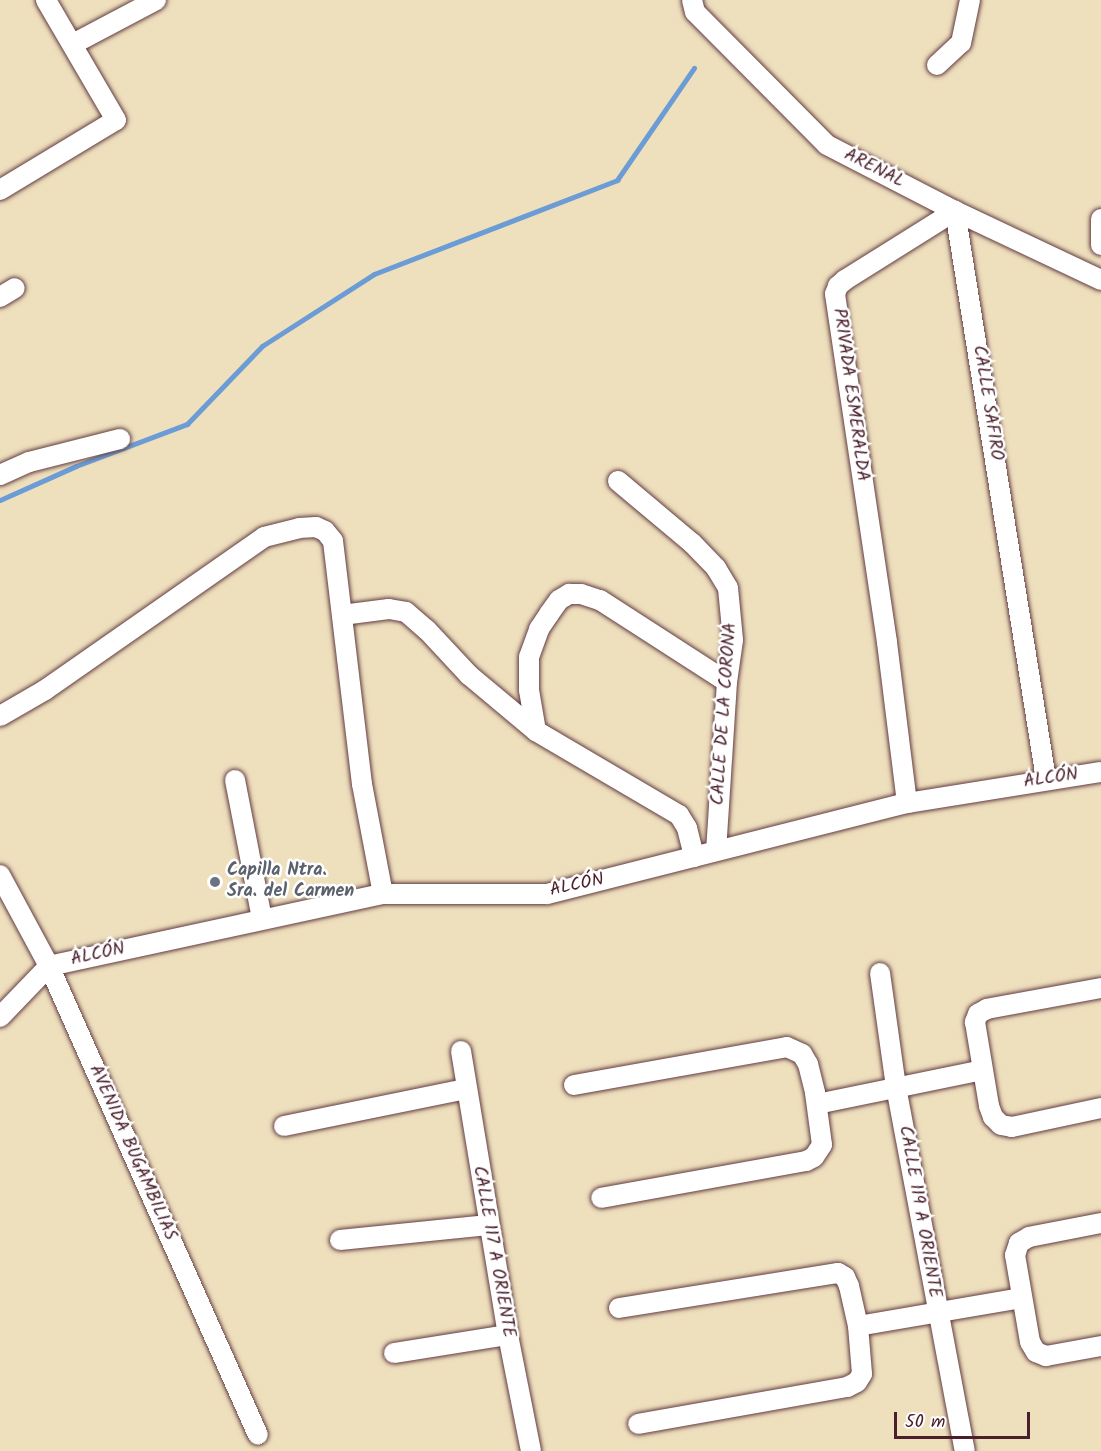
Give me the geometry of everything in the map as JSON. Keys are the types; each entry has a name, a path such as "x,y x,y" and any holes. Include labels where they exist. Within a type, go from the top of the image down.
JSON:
{"street":[{"path":"0,190 116,120 46,0"},
{"path":"73,44 156,0"},
{"name":"ARENAL","path":"692,0 695,12 827,145 955,211 1101,280"},
{"path":"937,65 961,43 970,0"},
{"name":"CALLE SAFIRO","path":"955,211 1047,779"},
{"name":"PRIVADA ESMERALDA","path":"907,803 887,642 835,294 838,286 845,280 955,211"},
{"path":"1101,219 1101,245"},
{"path":"0,475 29,462 120,439"},
{"name":"CALLE DE LA CORONA","path":"618,481 692,543 716,568 728,588 733,640 727,682 716,850"},
{"path":"0,716 45,690 264,537 299,528 316,527 325,531 333,541 362,784 383,894"},
{"path":"536,731 529,690 529,657 539,629 559,600 569,594 581,594 600,600 727,682"},
{"path":"342,615 389,609 406,612 427,630 469,675 536,731 679,815 687,828 694,856"},
{"name":"ALCÓN","path":"49,966 383,894 547,894 907,803 1101,772"},
{"path":"235,780 262,919"},
{"name":"AVENIDA BUGAMBILIAS","path":"0,875 49,966 258,1435"},
{"path":"0,1017 49,966"},
{"name":"CALLE 119 A ORIENTE","path":"880,973 896,1087 937,1314 965,1451"},
{"path":"1101,988 987,1009 978,1014 975,1022 975,1035 993,1117 1001,1125 1012,1127 1101,1108"},
{"path":"574,1085 787,1047 802,1054 808,1064 817,1104 822,1145 820,1151 806,1161 601,1198"},
{"name":"CALLE 117 A ORIENTE","path":"461,1052 488,1225 530,1451"},
{"path":"817,1104 982,1070"},
{"path":"284,1126 466,1089"},
{"path":"1101,1223 1029,1236 1019,1243 1016,1255 1021,1298 1030,1342 1036,1352 1046,1356 1101,1346"},
{"path":"340,1240 488,1225"},
{"path":"619,1308 838,1273 845,1276 849,1286 858,1326 862,1374 857,1382 847,1387 638,1424"},
{"path":"858,1326 1021,1298"},
{"path":"394,1353 508,1335"}],"waterway":[{"path":"0,500 76,466 187,424 262,346 374,274 617,180 694,68"}],"place":[{"name":"Capilla Ntra. Sra. del Carmen","path":"215,882"}]}
